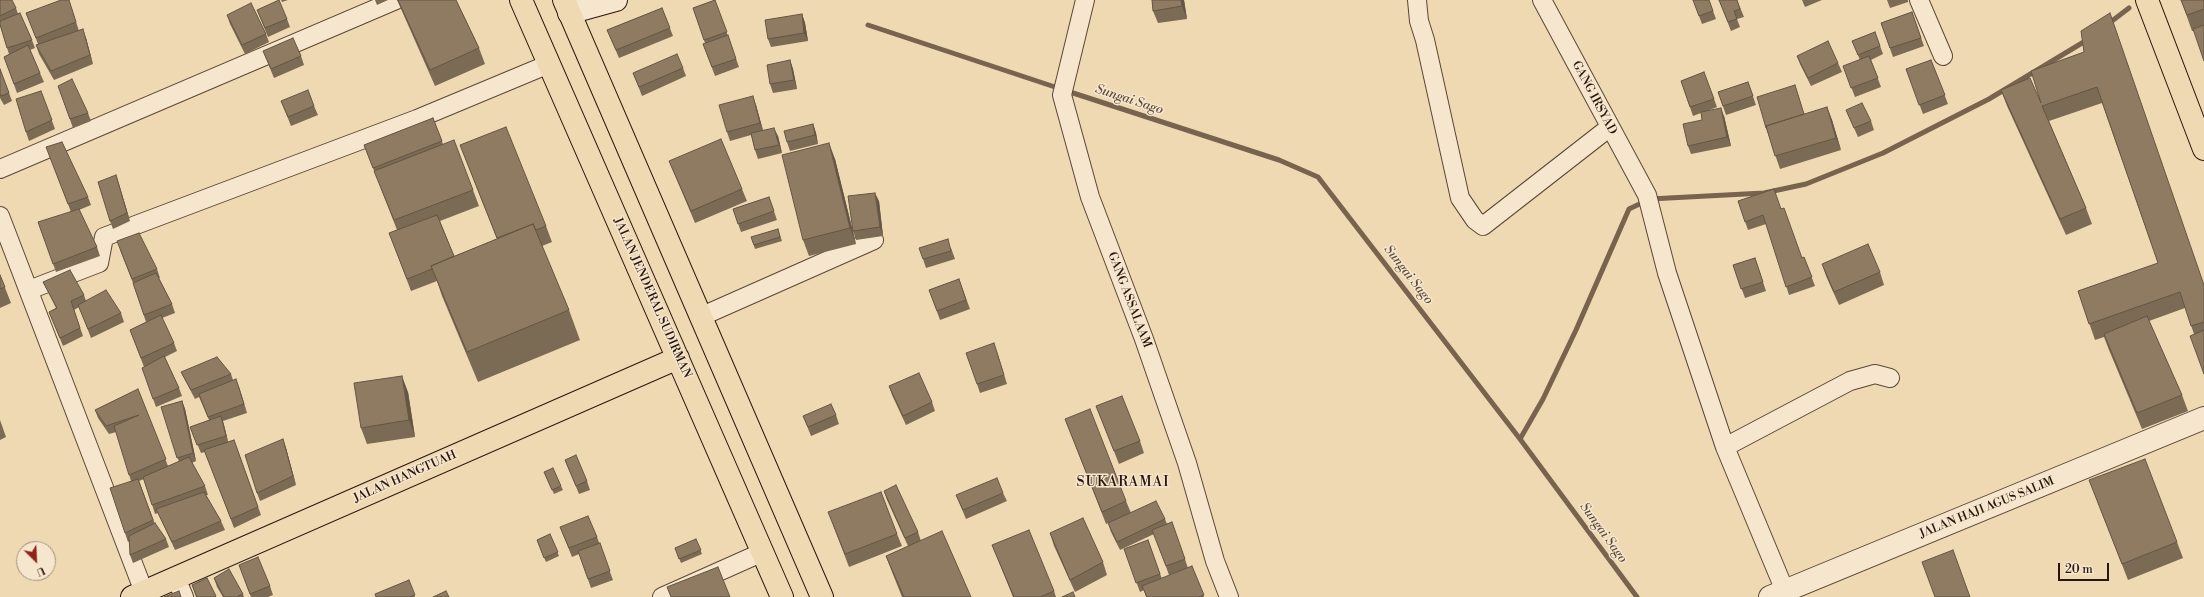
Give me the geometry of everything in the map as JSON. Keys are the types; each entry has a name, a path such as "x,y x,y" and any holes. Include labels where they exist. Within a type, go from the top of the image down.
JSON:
{"main road":[{"name":"JALAN JENDERAL SUDIRMAN","path":"521,0 782,597"},
{"path":"2147,0 2204,149"},
{"path":"566,6 822,597"},
{"name":"JALAN HANGTUAH","path":"138,594 180,587 678,358"}],"street":[{"path":"0,169 396,0"},
{"path":"566,6 616,0"},
{"name":"GANG ASSALAAM","path":"1085,0 1062,96 1090,197 1144,339 1187,463 1216,561 1229,597"},
{"path":"1416,0 1419,20 1425,40 1460,198 1475,220 1483,226 1610,128"},
{"name":"GANG IRSYAD","path":"1542,0 1649,200 1668,272 1725,447 1778,594"},
{"path":"1919,0 1943,56"},
{"path":"29,290 99,263 104,237 418,119 549,64"},
{"path":"0,216 29,290 138,594"},
{"path":"700,317 874,240"},
{"path":"1725,447 1850,381 1875,374 1890,378"},
{"name":"JALAN HAJI AGUS SALIM","path":"1778,594 2204,418"},
{"path":"662,597 763,552"}],"building":[{"path":"0,0 12,0 16,8 0,16"},
{"path":"61,0 69,0 76,22 36,38 26,13"},
{"path":"279,0 287,19 265,28 257,10"},
{"path":"398,0 456,0 479,48 430,70"},
{"path":"715,0 727,32 704,40 693,8"},
{"path":"1152,0 1181,0 1182,6 1153,11"},
{"path":"1693,0 1709,0 1713,11 1699,16"},
{"path":"1719,0 1737,0 1740,9 1734,11 1737,19 1728,22"},
{"path":"2181,0 2204,0 2204,9 2187,15"},
{"path":"251,3 266,34 242,45 227,15"},
{"path":"662,8 670,28 616,50 607,30"},
{"path":"1912,12 1921,38 1890,48 1881,23"},
{"path":"20,13 32,40 7,48 0,21"},
{"path":"2110,13 2204,285 2204,322 2191,326 2180,292 2089,324 2078,291 2158,263 2097,87 2042,106 2086,208 2060,219 2001,90 2030,78 2041,103 2031,71 2084,52 2081,31"},
{"path":"802,14 804,33 768,39 765,20"},
{"path":"2204,25 2204,61 2193,29"},
{"path":"83,29 90,55 51,71 36,45"},
{"path":"1875,32 1880,46 1858,55 1852,41"},
{"path":"728,35 736,59 712,67 703,44"},
{"path":"293,38 301,56 271,69 263,51"},
{"path":"1828,41 1838,63 1808,78 1797,56"},
{"path":"28,45 40,73 14,84 4,57"},
{"path":"677,54 683,68 639,87 633,73"},
{"path":"1869,56 1878,78 1851,88 1843,66"},
{"path":"790,60 794,80 770,84 767,65"},
{"path":"1931,60 1945,95 1919,105 1906,69"},
{"path":"0,69 9,93 1,96 0,94"},
{"path":"1704,72 1714,99 1690,107 1681,81"},
{"path":"72,79 88,113 70,119 58,86"},
{"path":"1748,82 1753,96 1723,106 1718,92"},
{"path":"1795,85 1804,114 1766,126 1766,128 1757,97"},
{"path":"308,90 314,106 288,117 281,101"},
{"path":"41,91 52,120 26,132 16,99"},
{"path":"753,96 760,123 727,132 719,105"},
{"path":"1862,103 1871,121 1854,128 1846,110"},
{"path":"1827,107 1836,138 1775,156 1766,126"},
{"path":"1721,108 1727,137 1688,146 1683,124 1702,120 1701,112"},
{"path":"433,118 442,141 373,168 364,145"},
{"path":"813,124 815,135 787,142 784,131"},
{"path":"506,127 546,226 536,230 533,224 497,238 460,145"},
{"path":"774,128 779,145 755,150 751,133"},
{"path":"721,139 742,189 691,211 669,161"},
{"path":"454,140 473,190 394,220 374,171"},
{"path":"62,142 88,197 68,204 46,147"},
{"path":"829,143 850,228 803,240 782,155"},
{"path":"116,175 127,213 110,221 98,182"},
{"path":"1774,189 1781,209 1784,208 1802,258 1804,257 1812,277 1786,287 1763,215 1745,222 1738,201"},
{"path":"875,193 880,227 853,231 848,196"},
{"path":"769,197 774,211 738,224 733,209"},
{"path":"79,209 97,247 53,264 38,222"},
{"path":"437,215 454,256 431,266 432,269 407,279 389,233"},
{"path":"533,224 569,310 467,352 431,266"},
{"path":"778,229 780,237 754,245 751,237"},
{"path":"139,233 157,269 132,279 117,241"},
{"path":"948,239 951,251 923,259 919,248"},
{"path":"1868,244 1880,272 1834,292 1822,264"},
{"path":"1755,258 1763,282 1741,289 1733,265"},
{"path":"70,270 84,295 71,301 80,328 60,338 49,312 57,308 43,282"},
{"path":"156,273 172,304 144,315 133,283"},
{"path":"0,275 5,287 0,289"},
{"path":"959,279 966,300 937,311 929,290"},
{"path":"106,290 121,313 88,329 78,305"},
{"path":"161,315 174,343 141,358 130,330"},
{"path":"2147,316 2182,395 2137,413 2104,334"},
{"path":"2204,330 2204,374 2190,336"},
{"path":"994,343 1004,375 977,384 966,353"},
{"path":"164,356 179,388 153,399 142,368"},
{"path":"217,357 231,374 191,390 181,372"},
{"path":"919,373 932,402 903,416 889,386"},
{"path":"402,376 409,420 361,428 354,383"},
{"path":"236,379 244,404 208,417 199,394"},
{"path":"138,389 166,459 129,475 114,426 139,415 106,426 95,410"},
{"path":"1122,396 1140,441 1114,451 1096,406"},
{"path":"182,401 193,453 177,458 161,407"},
{"path":"831,404 836,415 808,427 803,416"},
{"path":"1090,409 1126,501 1102,512 1065,419"},
{"path":"221,416 226,436 197,445 190,427"},
{"path":"283,439 293,476 257,493 245,455"},
{"path":"234,440 258,507 231,519 204,450"},
{"path":"576,455 587,481 576,486 565,460"},
{"path":"189,457 205,486 152,505 143,477"},
{"path":"2145,459 2177,542 2122,564 2089,480"},
{"path":"553,468 561,486 552,490 544,472"},
{"path":"997,478 1003,493 963,510 956,495"},
{"path":"138,479 153,520 125,533 110,488"},
{"path":"896,485 918,532 905,538 884,491"},
{"path":"204,492 221,521 172,542 156,509"},
{"path":"881,492 897,534 845,554 828,512"},
{"path":"1156,501 1165,519 1117,542 1108,523"},
{"path":"588,516 597,537 569,548 560,527"},
{"path":"1083,518 1103,562 1070,580 1050,533"},
{"path":"1172,522 1185,559 1166,566 1152,530"},
{"path":"155,523 166,539 130,555 129,536"},
{"path":"1029,530 1054,591 1040,597 1014,597 992,545"},
{"path":"942,531 971,597 904,597 886,556"},
{"path":"550,534 558,552 544,558 537,540"},
{"path":"696,539 701,550 679,559 675,548"},
{"path":"1148,540 1160,574 1136,583 1124,549"},
{"path":"600,543 610,571 588,579 578,551"},
{"path":"1953,550 1970,597 1935,597 1922,562"},
{"path":"258,557 270,586 250,594 239,565"},
{"path":"1192,566 1204,595 1198,597 1147,597 1142,586"},
{"path":"718,567 730,597 671,597 667,587"},
{"path":"229,569 243,594 236,597 224,597 214,578"},
{"path":"207,578 216,596 197,597 192,585"},
{"path":"409,580 415,595 409,597 376,597 375,594"},
{"path":"179,591 181,597 164,597"},
{"path":"446,591 449,597 433,597"},
{"path":"1073,592 1075,597 1062,597"}],"waterway":[{"path":"2108,24 2129,8"},
{"name":"Sungai Sago","path":"868,25 1058,88"},
{"path":"1520,439 1543,399 1576,330 1629,209 1650,199 1764,193 1806,184 1883,153 1989,99 2087,40"},
{"name":"Sungai Sago","path":"1070,92 1279,160 1318,177 1520,439 1637,597"}],"district":[{"name":"SUKARAMAI","path":"1123,483"}]}
